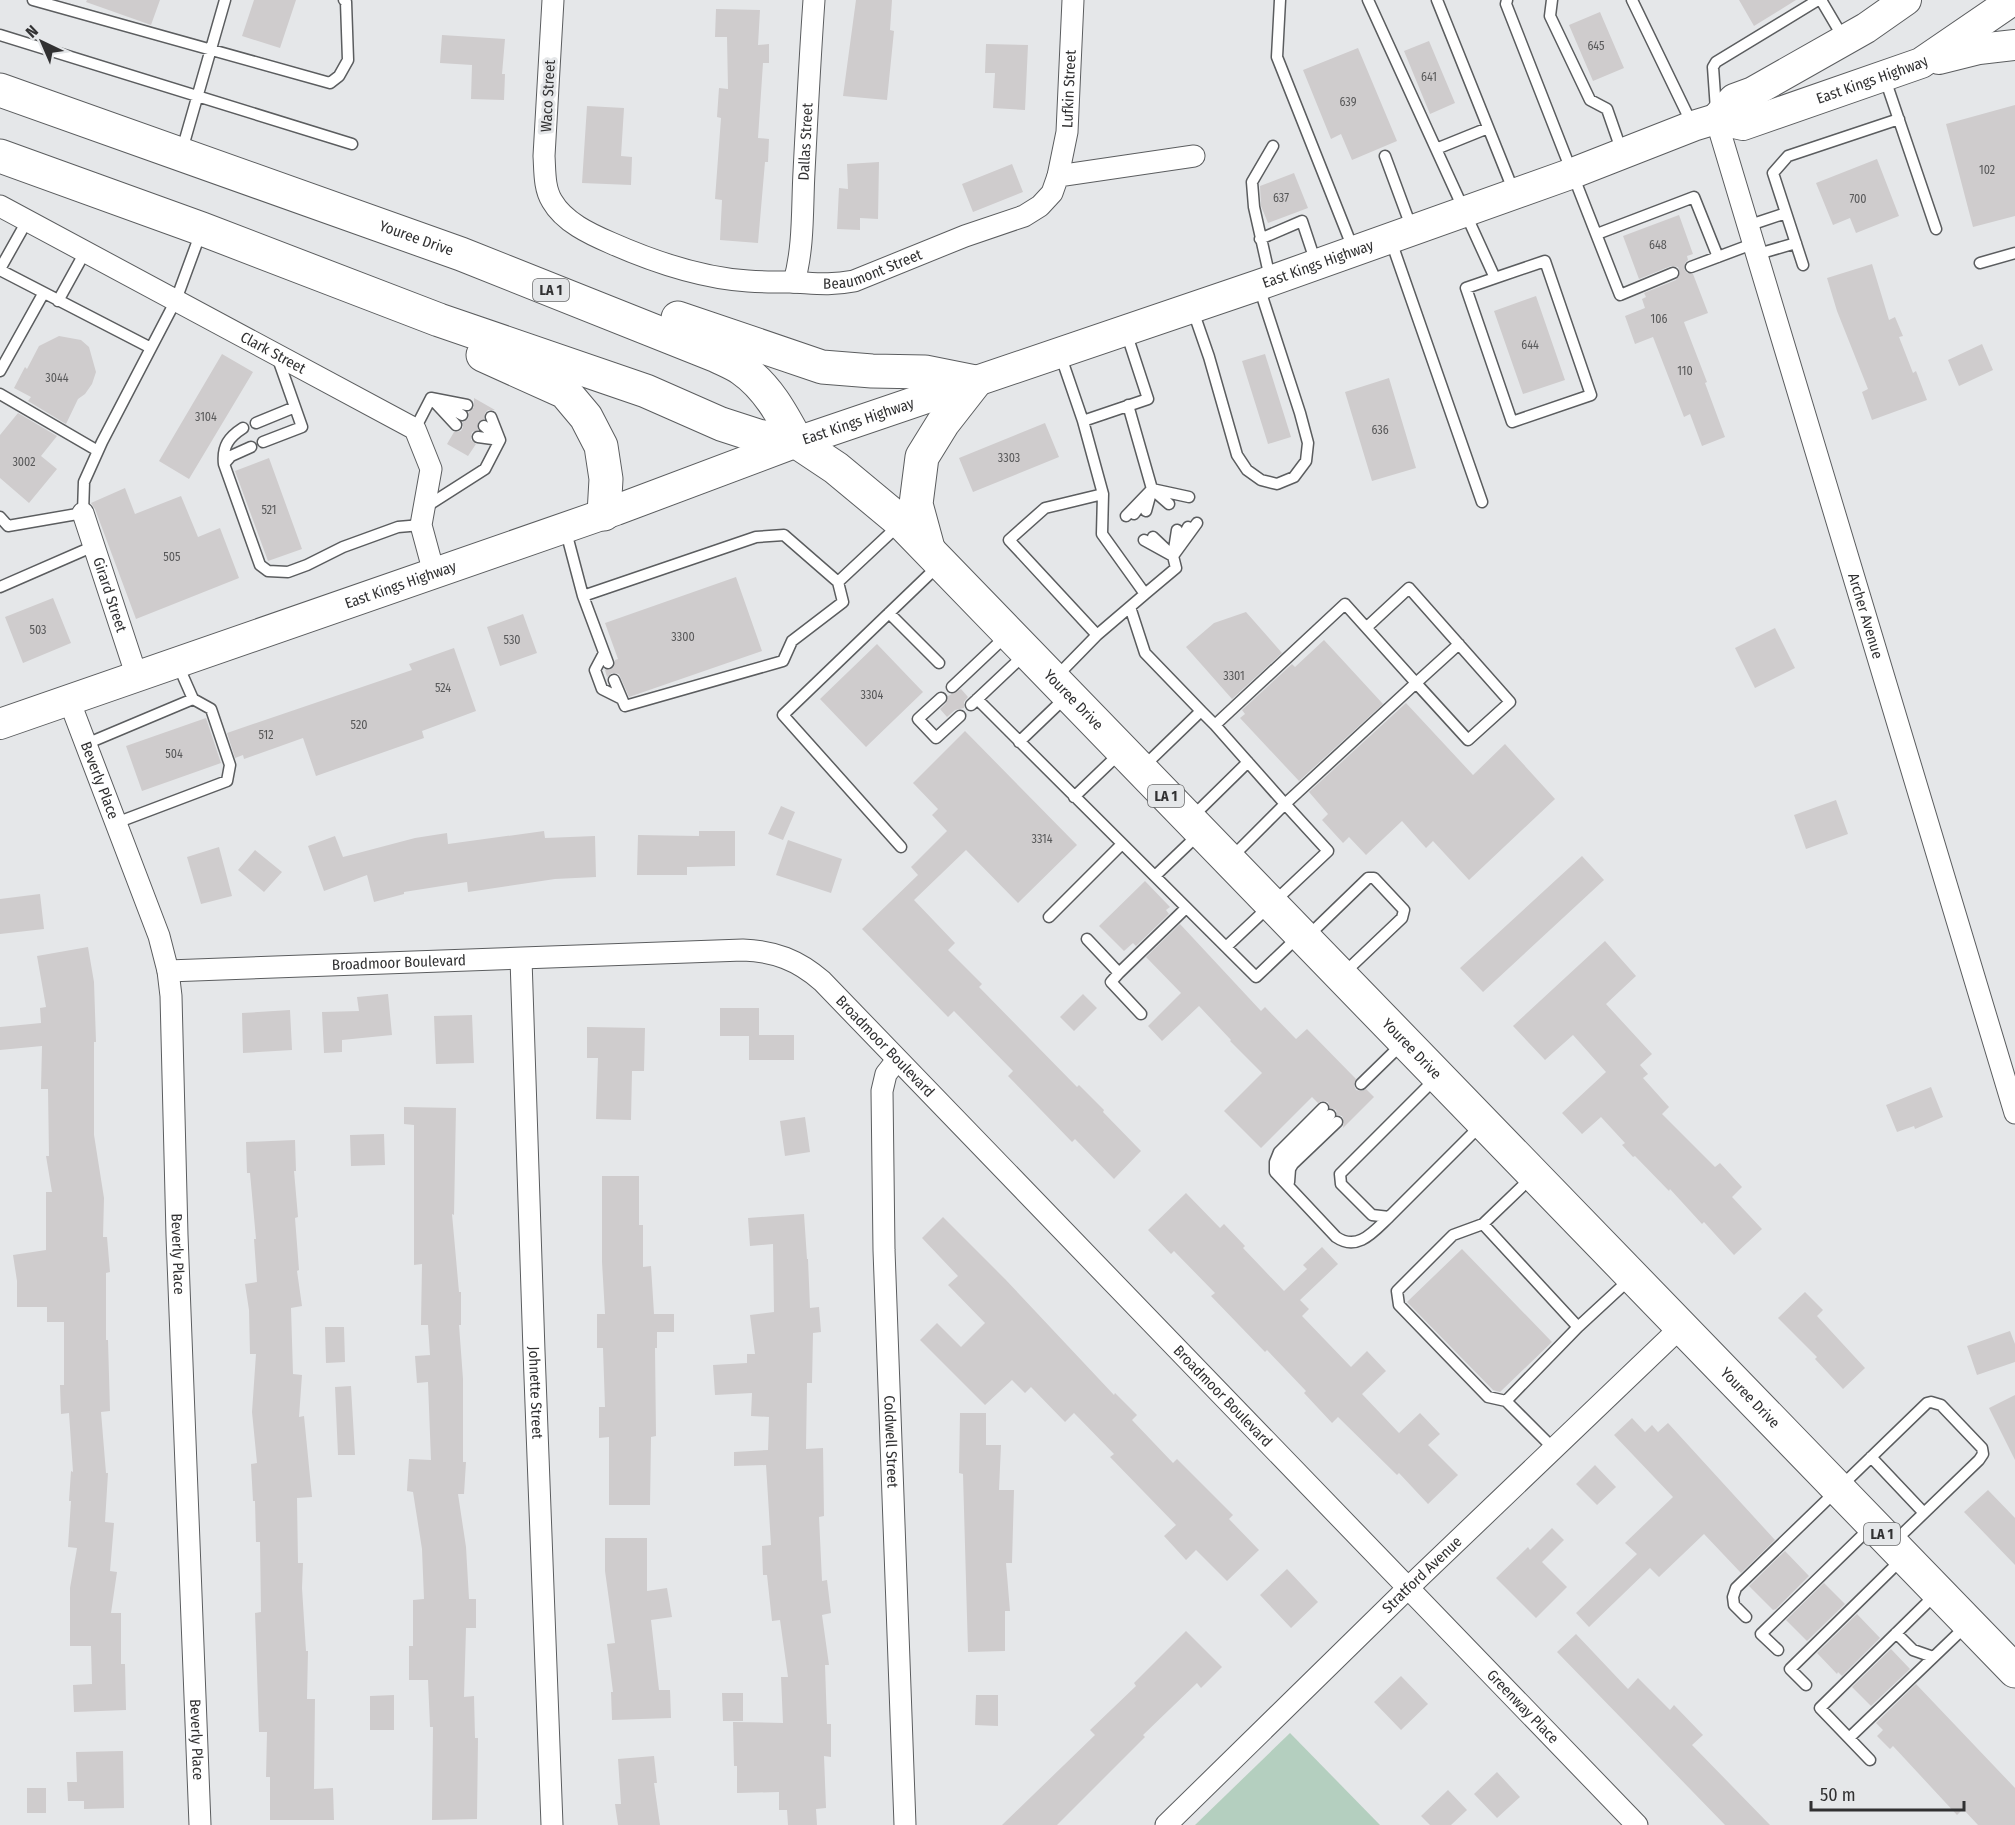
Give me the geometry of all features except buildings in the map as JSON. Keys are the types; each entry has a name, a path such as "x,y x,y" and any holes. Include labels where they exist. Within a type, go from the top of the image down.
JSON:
{"main road":[{"name":"East Kings Highway","path":"0,724 604,514 797,442 1265,283 1573,173 1705,123 1734,99 1753,92 1845,40 1879,13 1906,0"},
{"name":"East Kings Highway","path":"1705,123 1743,125 1921,63 2013,0"},
{"path":"1921,63 1979,50 2015,45"},
{"name":"Youree Drive","path":"0,90 461,254 717,356 743,369 770,397 782,413 797,442"},
{"name":"Youree Drive","path":"0,156 202,229 439,320 646,391 721,424 758,436 797,442 836,468 901,522 2015,1671"},
{"path":"605,311 621,306 640,305 822,367 925,372 975,382 943,423 922,457 916,504 934,557"},
{"path":"439,320 470,348 500,364 566,392 586,417 601,446 606,479 604,514"}],"street":[{"name":"Waco Street","path":"548,192 544,156 553,0"},
{"name":"Dallas Street","path":"794,282 798,269 814,0"},
{"name":"Lufkin Street","path":"1058,176 1067,132 1073,0"},
{"name":"Archer Avenue","path":"1705,123 1754,241 2015,1113"},
{"path":"1058,176 1194,156"},
{"name":"Beaumont Street","path":"548,192 552,202 569,221 598,237 672,267 746,281 816,285 854,281 964,236 1024,216 1040,206 1052,193 1058,176"},
{"name":"Clark Street","path":"0,206 415,429"},
{"path":"415,429 431,470 423,517 434,573"},
{"name":"Girard Street","path":"83,513 137,677"},
{"name":"Beverly Place","path":"69,700 159,936 168,971 171,996 177,1235 200,1825"},
{"name":"Broadmoor Boulevard","path":"168,971 743,950 771,953 797,962 808,969 897,1060 1408,1588"},
{"name":"Johnette Street","path":"521,959 552,1825"},
{"name":"Coldwell Street","path":"897,1060 886,1074 882,1091 884,1250 905,1825"},
{"name":"Stratford Avenue","path":"1166,1825 1408,1588 1681,1327"},
{"name":"Greenway Place","path":"1408,1588 1637,1825"}],"lane":[{"path":"33,0 330,83 339,76 348,60 346,2 344,0"},
{"path":"181,153 225,0"},
{"path":"1280,0 1277,57 1354,251"},
{"path":"1368,0 1495,278"},
{"path":"1437,0 1515,194"},
{"path":"1507,0 1506,4 1620,295 1673,273"},
{"path":"1552,0 1550,16 1590,100 1607,109 1623,154"},
{"path":"1632,0 1705,123"},
{"path":"1705,123 1713,67 1716,62 1820,0 1845,40"},
{"path":"0,35 352,144"},
{"path":"1884,75 1936,229"},
{"path":"1803,265 1773,173 1788,156 1899,119"},
{"path":"1436,149 1488,128"},
{"path":"1192,308 1209,357 1237,455 1247,471 1261,480 1277,484 1294,477 1306,461 1308,443 1265,283 1252,182 1273,146"},
{"path":"1385,156 1401,234 1482,502"},
{"path":"1598,234 1694,197 1718,257"},
{"path":"1691,267 1754,241 1786,213"},
{"path":"27,221 0,270 151,348"},
{"path":"1260,239 1302,221 1317,264"},
{"path":"0,517 8,526 83,513 84,482 176,300 202,229"},
{"path":"1754,241 1796,243"},
{"path":"57,301 85,252"},
{"path":"1980,263 2015,253"},
{"path":"1545,261 1591,395 1512,422 1466,288 1495,278 1545,261"},
{"path":"0,371 43,294"},
{"path":"1083,421 1148,399 1125,331"},
{"path":"1060,353 1083,421 1103,494 1102,534 1145,594"},
{"path":"263,442 302,427 277,355"},
{"path":"0,394 98,452"},
{"path":"415,429 431,398"},
{"path":"431,398 465,410"},
{"path":"431,398 456,425"},
{"path":"1128,405 1152,489 1169,504"},
{"path":"256,423 295,407"},
{"path":"487,422 500,440"},
{"path":"243,428 233,434 226,443 223,454 224,464 260,565 268,571 288,572 343,547 423,517 485,469 500,440"},
{"path":"478,437 500,440"},
{"path":"224,464 231,456 250,447"},
{"path":"1152,489 1185,499"},
{"path":"1152,489 1135,514 1152,489"},
{"path":"1097,635 1009,540 1045,508 1103,494"},
{"path":"838,582 901,522"},
{"path":"1019,742 1097,635 1176,568 1173,556 1188,527 1173,556"},
{"path":"564,528 583,596 606,658 595,670 603,689 622,699"},
{"path":"583,596 756,537 783,535 838,582 843,602 792,641 783,661 625,706 614,680"},
{"path":"1173,556 1144,540 1173,556"},
{"path":"0,587 94,546"},
{"path":"901,847 783,715 889,613 934,557"},
{"path":"1215,725 1345,604 1468,740 1510,702 1409,588 1367,627"},
{"path":"1130,607 1145,653 1215,725 1328,851 1226,947"},
{"path":"889,613 939,663"},
{"path":"952,687 1018,643"},
{"path":"1018,643 974,702 1019,742 1256,977 1368,878 1374,878 1404,910 1402,918 1341,976"},
{"path":"1228,861 1285,804 1459,644"},
{"path":"116,823 227,781 230,765 211,709 193,699 177,663"},
{"path":"941,698 918,719 936,738 960,716"},
{"path":"86,744 193,699"},
{"path":"1074,797 1201,711"},
{"path":"1155,876 1248,762"},
{"path":"1049,917 1122,844"},
{"path":"1141,1014 1111,982 1186,908"},
{"path":"1087,939 1119,973"},
{"path":"1374,1071 1361,1084 1404,1042"},
{"path":"1389,1217 1372,1215 1341,1184 1340,1174 1438,1076"},
{"path":"1289,1186 1290,1169 1330,1115 1279,1152 1275,1162 1275,1172 1336,1237 1342,1241 1358,1242 1366,1238 1389,1217 1483,1123"},
{"path":"1534,1175 1483,1224 1453,1235 1397,1291 1400,1305 1488,1397 1506,1401 1554,1449"},
{"path":"1483,1224 1578,1326"},
{"path":"1506,1401 1578,1326 1633,1276"},
{"path":"1746,1617 1734,1605 1733,1597 1736,1588 1927,1403 1931,1402 1941,1406 1982,1448 1983,1454 1979,1460 1890,1542 1761,1634 1778,1650"},
{"path":"1871,1457 1924,1513"},
{"path":"1806,1685 1790,1669 1890,1542"},
{"path":"1870,1760 1820,1708 1938,1592"},
{"path":"1849,1738 1969,1623"},
{"path":"1896,1633 1913,1650 1933,1657"}],"green space":[{"path":"1290,1733 1380,1825 1195,1825"}]}
